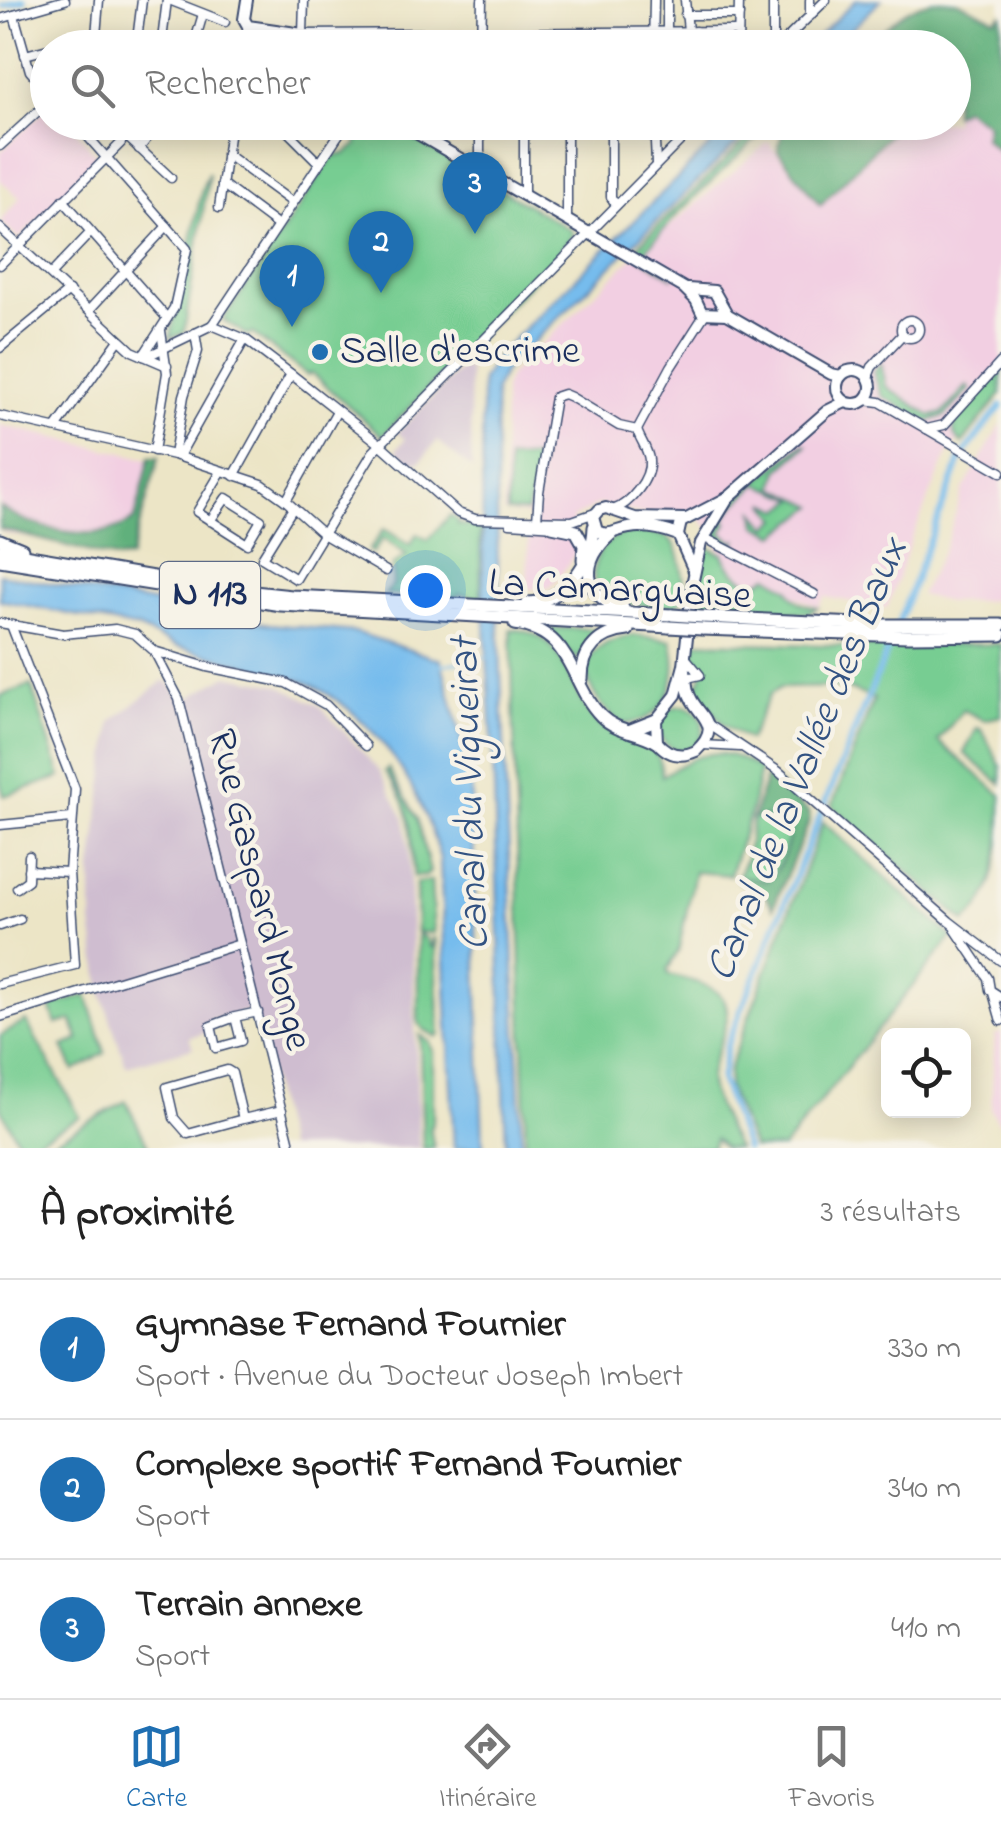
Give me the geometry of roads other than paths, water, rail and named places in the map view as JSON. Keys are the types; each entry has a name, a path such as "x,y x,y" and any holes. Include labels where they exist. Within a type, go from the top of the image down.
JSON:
{"highway":[{"path":"563,522 581,538 585,552 581,566"},
{"path":"478,612 506,613 561,592 592,547 593,526"},
{"path":"611,534 590,558 590,577 597,592 614,605 670,621"},
{"path":"0,540 38,554 114,570"},
{"name":"La Camarguaise","path":"0,551 264,594 420,609"},
{"name":"La Camarguaise","path":"0,560 242,600 316,608 478,612"},
{"path":"478,612 506,613 552,639 570,658 598,712 613,725 658,742"},
{"name":"La Camarguaise","path":"506,613 1001,635"},
{"path":"582,683 583,660 593,644 615,632 670,621"},
{"name":"La Camarguaise","path":"910,631 1001,626"},
{"path":"628,731 656,720"}],"main road":[{"path":"245,30 247,0"},
{"path":"429,140 684,288 708,309 839,386 856,404 868,395 868,372 851,370 839,386 827,411 730,497 679,526 694,572"},
{"path":"684,661 690,697 708,724 703,745 679,756 670,754 658,742 656,720 676,695 694,572 704,538 730,497"},
{"path":"602,508 640,518 689,518 701,521 704,538 692,546 654,527 631,527 602,534 593,526 595,513 602,508"},
{"path":"668,705 683,702 698,707"}],"street":[{"path":"0,19 64,0"},
{"path":"97,30 98,0"},
{"path":"138,30 142,0"},
{"path":"164,30 168,0 225,22"},
{"path":"303,30 304,0"},
{"path":"482,0 482,30"},
{"path":"654,0 654,30"},
{"path":"667,0 667,30"},
{"path":"685,0 685,16 692,30"},
{"path":"738,30 739,0"},
{"path":"774,0 775,30"},
{"path":"810,0 810,16"},
{"path":"795,30 826,0"},
{"path":"198,30 203,14"},
{"path":"14,15 30,71"},
{"path":"685,16 739,15"},
{"path":"25,55 30,54"},
{"path":"2,141 30,117"},
{"path":"91,140 187,249 178,298 142,356"},
{"path":"0,264 122,140"},
{"path":"131,140 171,178"},
{"path":"140,148 145,140"},
{"path":"219,208 228,140"},
{"path":"296,140 318,162"},
{"path":"142,356 212,324 335,140"},
{"path":"480,140 480,170"},
{"path":"524,140 524,196"},
{"path":"567,140 567,220"},
{"path":"611,140 611,196 616,204"},
{"path":"655,140 656,164"},
{"path":"337,411 262,558 296,579 380,444 681,140"},
{"path":"226,154 292,202"},
{"path":"222,184 277,225"},
{"path":"62,200 167,318"},
{"path":"89,310 167,226"},
{"path":"0,228 119,340 142,356 167,366"},
{"path":"51,274 91,232"},
{"path":"0,348 69,291"},
{"path":"636,430 708,309"},
{"path":"156,451 167,366 160,336 167,318"},
{"path":"212,324 245,340 291,374 380,444 458,513 480,519 593,526"},
{"path":"176,456 184,396 198,350 196,333"},
{"path":"868,372 903,334"},
{"path":"56,428 119,340"},
{"path":"176,456 245,340"},
{"path":"927,429 938,428 949,420 1001,362"},
{"path":"234,476 291,374"},
{"path":"534,520 553,401 558,395 571,397 620,426 636,430"},
{"path":"868,395 1001,472"},
{"path":"0,416 176,456 262,484 323,534 386,571"},
{"path":"949,420 947,431 953,444"},
{"path":"636,430 650,465 631,499 631,510 640,518"},
{"path":"210,520 226,498 262,520 247,544 197,512 221,472"},
{"path":"613,510 631,499"},
{"path":"501,519 522,525 563,522 595,513"},
{"path":"704,538 814,594"},
{"path":"0,624 63,634 114,629 135,634 154,651 207,667 286,683 326,705 366,746"},
{"path":"0,984 76,965 70,872 74,786 11,625"},
{"name":"Rue Gaspard Monge","path":"154,651 180,700 292,1148"},
{"path":"708,724 763,759 1001,963 988,978"},
{"path":"703,745 740,747"},
{"path":"0,826 72,818"},
{"path":"17,888 28,880 29,856"},
{"path":"28,870 70,872"},
{"path":"0,926 20,919"},
{"path":"949,921 997,995 1001,1021"},
{"path":"0,1017 240,944"},
{"path":"235,1017 243,1046 217,1053 210,1026 235,1017 258,1012"},
{"path":"243,1120 228,1070 168,1085 174,1118 194,1138 282,1110"}],"water":[{"path":"856,0 881,0 851,30 825,30"},
{"path":"716,140 740,140 505,370 495,390 499,630 522,1148 506,1148 493,754 483,591 482,380 497,356"},
{"name":"Canal du Vigueirat","path":"0,574 269,624 355,632 441,660 471,776 483,1148 454,1148 440,858 407,779 374,733 354,713 306,682 176,646 138,628 0,600"}],"waterway":[{"path":"3,6 24,0"},
{"name":"Canal de la Vallée des Baux","path":"898,624 961,458 1001,406"},
{"name":"Canal de la Vallée des Baux","path":"746,1148 721,1080 727,1045 893,636"},
{"name":"Canal du Vigueirat","path":"442,665 488,657"}],"place":[{"name":"Terrain annexe","path":"475,234"},
{"name":"Complexe sportif Fernand Fournier","path":"381,293"},
{"name":"Gymnase Fernand Fournier","path":"292,327"},
{"name":"Salle d'escrime","path":"320,352"}]}
